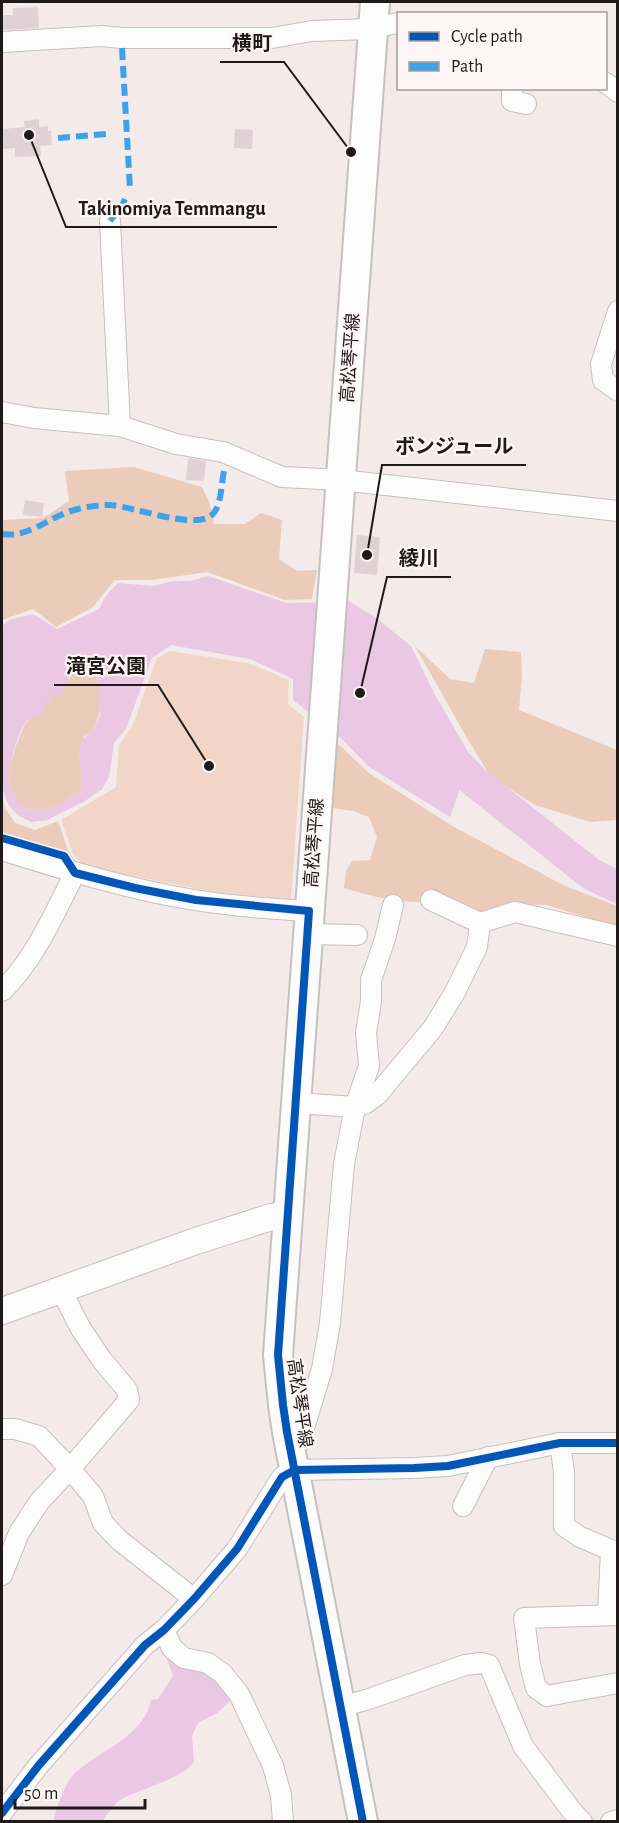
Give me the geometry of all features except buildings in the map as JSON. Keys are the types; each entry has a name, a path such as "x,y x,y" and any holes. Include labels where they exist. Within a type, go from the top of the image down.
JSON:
{"main road":[{"name":"高松琴平線","path":"363,1821 282,1405 278,1355 341,480 383,17"}],"street":[{"path":"2,42 102,36 272,38 312,32 368,29 383,17"},
{"path":"512,90 512,100 526,104"},
{"path":"110,221 120,426"},
{"path":"618,311 601,364 603,380 618,391"},
{"path":"2,412 34,418 120,426 176,444 223,452 282,477 341,480 618,511"},
{"path":"2,850 75,873 135,888 357,935"},
{"path":"2,991 44,936 75,873"},
{"path":"431,900 480,923 515,912 618,936"},
{"path":"2,1813 46,1756 145,1645 164,1630 194,1599 237,1548 293,1459 322,1369 336,1268 344,1164 356,1107 369,1065 366,1034 371,1001 371,980 385,939 393,905"},
{"path":"296,1103 356,1107 377,1095 433,1028 454,994 477,947 480,923"},
{"path":"2,1311 193,1242 271,1217 287,1215"},
{"path":"2,1575 19,1533 39,1502 129,1400 127,1390 102,1360 81,1329 61,1290"},
{"path":"2,1429 15,1429 39,1436 93,1496 103,1523 119,1540 194,1599"},
{"path":"293,1459 414,1468 448,1466 560,1443 618,1443"},
{"path":"560,1443 564,1472 564,1526 580,1537 614,1552 613,1615 524,1618 530,1664 536,1688 548,1696 618,1683"},
{"path":"463,1506 488,1457"},
{"path":"164,1630 172,1648 184,1658 208,1663 223,1674 239,1694 273,1766 281,1795 283,1821"},
{"path":"341,1707 465,1665 489,1665 523,1746 571,1810 582,1821"},
{"path":"611,1821 618,1820"}],"shaded area":[{"path":"134,467 202,487 209,502 214,524 245,524 261,513 282,520 279,559 297,571 317,570 312,599 285,600 207,572 152,580 115,580 92,608 56,627 33,609 2,620 2,520 43,518 69,501 65,471"},
{"path":"208,576 287,603 350,602 375,617 411,646 435,695 471,757 450,817 368,766 341,738 293,700 293,679 250,659 171,645 152,658 126,729 114,743 109,777 102,789 85,801 47,820 31,822 19,816 11,808 2,790 2,626 9,620 33,614 57,629 99,609 105,597 118,583 154,586 173,581 191,581","holes":["79,653 101,667 100,672 95,672 98,680 100,715 96,725 80,743 81,791 55,807 24,808 11,791 9,784 16,743 26,722 44,712 46,701 52,701 52,694 61,697"]},
{"path":"415,646 450,679 474,683 485,649 521,652 519,710 617,750 617,820 590,822 535,805 490,776"},
{"path":"170,651 248,663 289,680 288,704 304,717 291,900 213,892 84,866 73,854 61,820 116,787 119,745 132,727 157,658"},
{"path":"79,653 101,667 101,672 95,673 100,698 99,716 91,731 84,736 79,754 82,774 81,791 55,807 24,808 8,784 9,769 16,746 25,724 51,694 70,678 72,667"},
{"path":"337,743 369,773 454,827 565,886 617,906 617,927 547,905 511,904 483,913 426,891 422,902 412,902 382,898 344,888 346,871 352,861 370,860 377,837 369,817 353,811 332,808"},
{"path":"2,795 5,808 15,823 35,830 58,821 69,853 78,864 72,862 63,851 2,833"},
{"path":"163,1648 221,1680 233,1698 217,1713 198,1723 192,1736 194,1762 180,1774 120,1800 102,1821 53,1822 61,1797 73,1775 133,1730 147,1712 151,1700 158,1699 173,1676"}],"waterway":[{"path":"436,743 475,782 591,874 618,887"}],"marked path":[{"path":"122,48 130,189"},
{"path":"58,138 106,134"},
{"path":"110,221 125,199"},
{"path":"2,534 26,532 79,509 110,505 175,519 200,520 209,517 216,509 224,471"}],"cycle path":[{"path":"2,838 64,856 75,873 135,888 196,900 309,911 278,1355 287,1432 363,1822"},
{"path":"2,1813 39,1765 145,1645 164,1630 194,1599 237,1549 282,1477 295,1470 448,1466 560,1443 618,1443"}],"place":[{"name":"Takinomiya Temmangu","path":"29,135"},
{"name":"横町","path":"351,152"},
{"name":"ボンジュール","path":"367,555"},
{"name":"綾川","path":"360,693"},
{"name":"滝宮公園","path":"209,766"}]}
